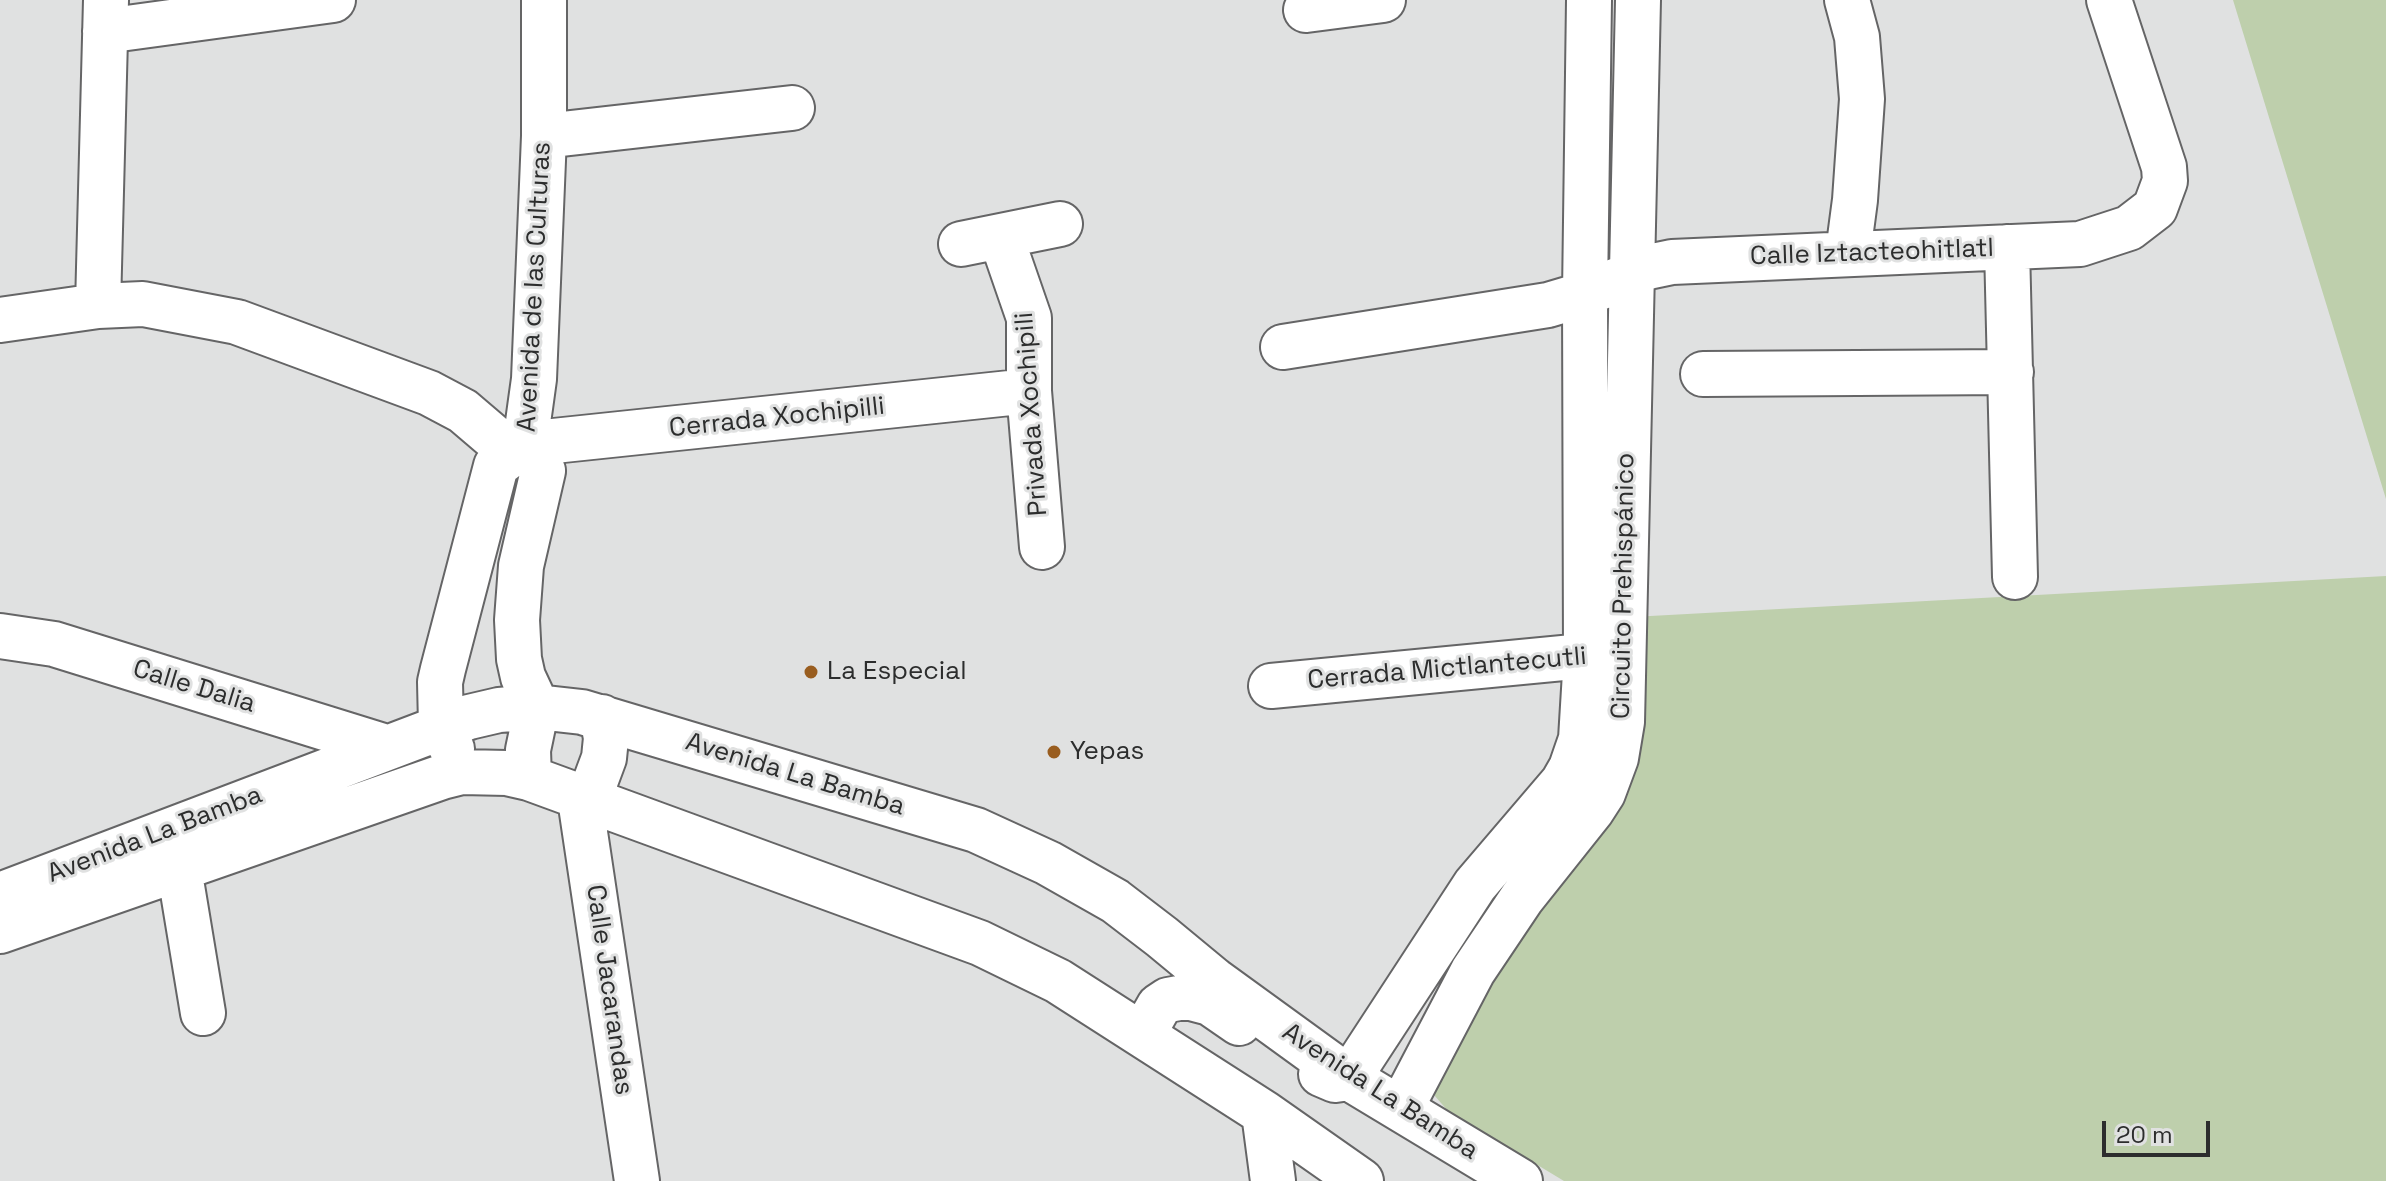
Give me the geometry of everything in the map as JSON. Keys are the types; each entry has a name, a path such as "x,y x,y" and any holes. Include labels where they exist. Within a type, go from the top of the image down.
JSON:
{"street":[{"path":"98,306 105,16 333,0"},
{"name":"Avenida de las Culturas","path":"537,707 519,659 517,620 521,566 543,471 525,444 534,379 544,136 544,0"},
{"path":"1306,10 1383,0"},
{"name":"Circuito Prehispánico","path":"1401,1108 1473,971 1522,898 1592,810 1607,784 1619,742 1605,654 1585,294 1589,0"},
{"name":"Circuito Prehispánico","path":"1349,1078 1488,868 1571,768 1605,654 1631,274 1638,0"},
{"path":"1847,0 1857,37 1862,99 1848,253"},
{"name":"Calle Iztacteohitlatl","path":"1283,347 1535,307 1585,294 1631,274 1672,262 2080,244 2129,228 2155,208 2165,181 2164,167 2109,0"},
{"path":"544,136 792,108"},
{"name":"Privada Xochipili","path":"1042,547 1029,391 1029,318 981,240 1060,224"},
{"path":"2007,247 2015,577"},
{"path":"0,320 98,306 143,304 237,322 439,397 463,411 497,440 525,444"},
{"path":"1703,374 2011,372"},
{"name":"Cerrada Xochipilli","path":"525,444 1029,391"},
{"path":"462,772 441,725 440,682 496,466 525,444"},
{"name":"Calle Dalia","path":"0,636 54,644 386,747"},
{"name":"Cerrada Mictlantecutli","path":"1271,686 1605,654"},
{"path":"529,778 528,750 537,707"},
{"name":"Avenida La Bamba","path":"0,895 441,725 499,710 559,708 602,717 976,830 1048,863 1115,901 1214,980 1349,1078 1520,1181"},
{"path":"580,799 594,785 604,758 606,738 602,717"},
{"name":"Avenida La Bamba","path":"0,931 462,772 487,771 529,778 980,943 1058,981 1143,1034 1264,1113 1353,1179"},
{"name":"Calle Jacarandas","path":"580,799 637,1181"},
{"path":"179,868 203,1013"},
{"path":"1438,943 1473,971"},
{"path":"1143,1034 1159,1006 1168,1000 1191,998 1210,1003 1328,1078 1349,1078"},
{"path":"1264,1113 1273,1181"}],"green space":[{"path":"2233,0 2386,0 2386,499"},
{"path":"2386,576 2386,1181 1564,1181 1448,1111 1427,1087 1632,617"}],"place":[{"name":"La Especial","path":"811,672"},
{"name":"Yepas","path":"1054,752"}]}
